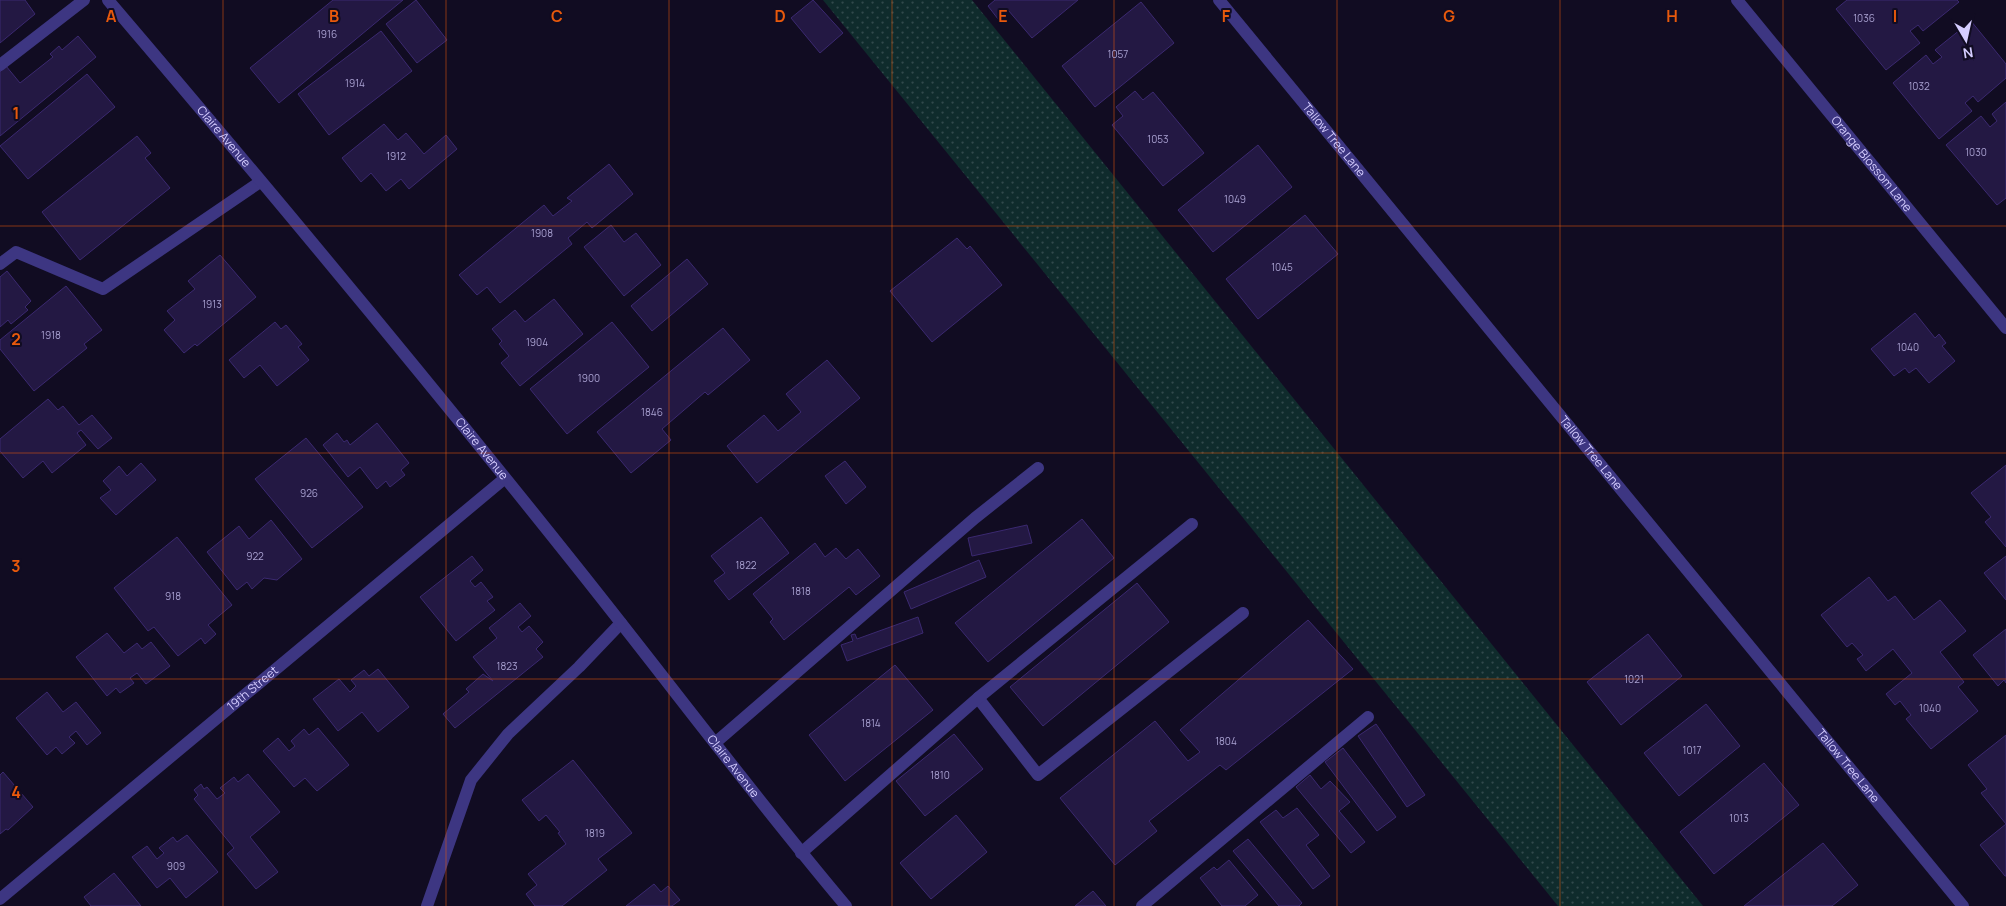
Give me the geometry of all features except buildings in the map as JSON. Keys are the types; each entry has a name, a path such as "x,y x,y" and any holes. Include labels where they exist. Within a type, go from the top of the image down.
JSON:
{"street":[{"path":"0,65 84,0"},
{"name":"Claire Avenue","path":"108,0 432,388 801,853 846,906"},
{"name":"Tallow Tree Lane","path":"1219,0 1963,906"},
{"name":"Orange Blossom Lane","path":"1737,0 2006,328"},
{"path":"0,264 16,252 103,289 260,182"},
{"path":"715,743 974,518 1038,468"},
{"name":"19th Street","path":"0,899 504,479"},
{"path":"801,853 978,698 1192,524"},
{"path":"978,698 1038,775 1243,613"},
{"path":"427,906 471,780 508,734 579,668 620,623"},
{"path":"1142,906 1368,716"}],"green space":[{"path":"823,0 972,0 1703,906 1558,906"}]}
